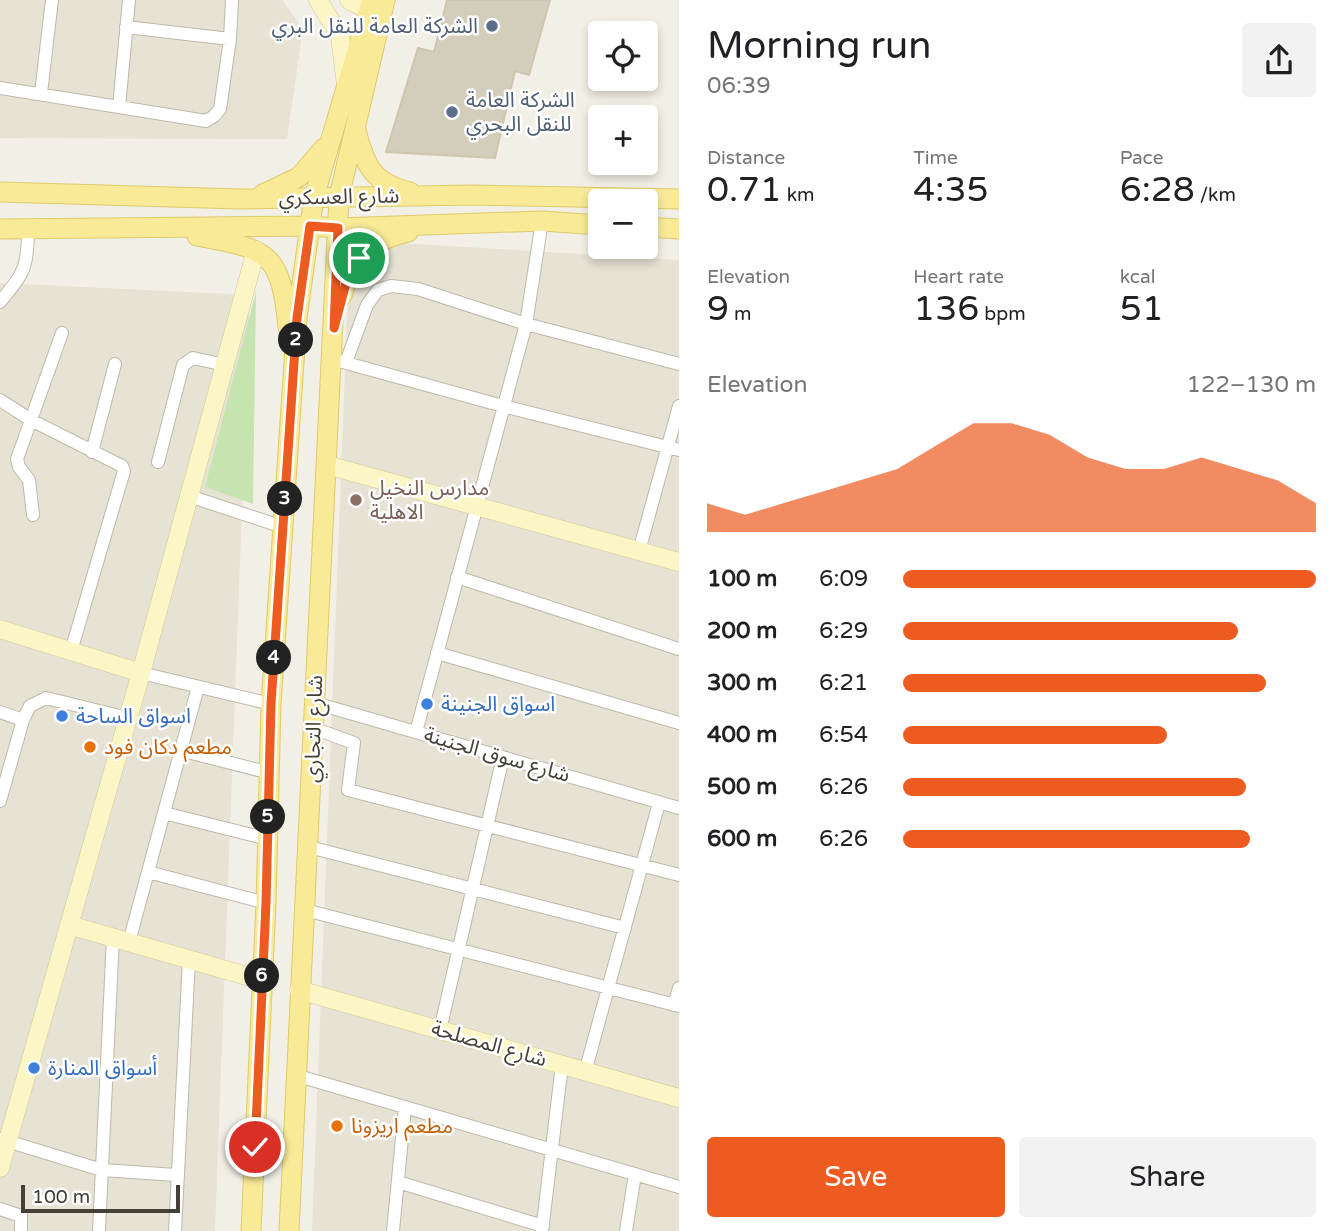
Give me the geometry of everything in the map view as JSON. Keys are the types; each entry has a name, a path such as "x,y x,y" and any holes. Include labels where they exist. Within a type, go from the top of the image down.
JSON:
{"main road":[{"path":"376,7 347,86 345,125 363,160 381,180 400,189 419,193 470,195"},
{"path":"240,199 265,194 299,177 345,125 376,7"},
{"name":"شارع التجاري","path":"289,1231 327,465 339,361 334,328 345,125"},
{"name":"شارع التجاري","path":"251,1231 266,903 271,704 297,318 314,197 345,125"},
{"name":"شارع العسكري","path":"0,192 240,199 470,195 679,200"},
{"name":"شارع العسكري","path":"0,229 338,228 542,221 588,224"},
{"path":"334,328 348,275 365,252 384,239 442,223"},
{"path":"658,228 679,229"},
{"path":"151,229 231,242 256,250 273,266 283,290 293,376"}],"street":[{"path":"41,93 52,0"},
{"path":"119,107 129,0"},
{"path":"0,88 206,121 220,109 230,39 232,0"},
{"path":"318,0 340,36 347,86"},
{"path":"349,0 376,7"},
{"path":"126,27 230,39"},
{"path":"416,732 526,324 542,221"},
{"path":"0,302 20,278 24,268 28,257 28,229"},
{"path":"0,1168 4,1141 141,673 256,250"},
{"path":"674,449 339,361 367,305 378,290 405,286 526,324 679,364"},
{"path":"33,514 29,480 19,467 17,459 62,334"},
{"path":"159,462 183,365 193,358 225,365"},
{"path":"92,452 116,364"},
{"path":"0,400 92,452 119,463 124,471 71,651"},
{"path":"639,551 674,449 679,406"},
{"path":"327,465 679,562"},
{"path":"189,496 283,527"},
{"path":"457,577 679,649"},
{"path":"0,629 141,673 271,704"},
{"path":"437,653 679,723"},
{"path":"99,1231 121,940 148,872 198,687"},
{"path":"0,801 23,720 30,706 46,698 128,718"},
{"name":"شارع سوق الجنينة","path":"315,703 679,808"},
{"path":"0,712 23,720"},
{"path":"313,728 354,743 348,790 679,875"},
{"path":"180,750 270,773"},
{"path":"440,1030 503,757"},
{"path":"585,1072 659,803"},
{"path":"163,813 268,839"},
{"path":"309,847 625,928"},
{"path":"148,872 266,903"},
{"path":"305,910 677,1006 679,988"},
{"path":"69,925 261,980"},
{"path":"175,1231 190,960"},
{"name":"شارع المصلحة","path":"299,990 679,1098"},
{"path":"398,1182 542,1228 562,1065"},
{"path":"295,1074 679,1187"},
{"path":"393,1231 405,1107"},
{"path":"4,1141 102,1170 176,1175"},
{"path":"626,1231 635,1174"},
{"path":"0,1209 21,1216 21,1231"}],"shaded area":[{"path":"0,0 282,0 303,29 287,139 0,138"},
{"path":"350,240 588,254 588,259 679,260 679,1231 312,1231"},
{"path":"0,283 250,295 215,1231 0,1231"}],"green space":[{"path":"256,291 253,504 205,487"}],"building":[{"name":"الشركة العامة للنقل البحري","path":"447,0 550,0 529,75 515,71 495,158 386,152 418,48 434,52"}],"place":[{"name":"الشركة العامة للنقل البري","path":"492,26"},
{"name":"الشركة العامة للنقل البحري","path":"452,112"},
{"name":"مدارس النخيل الاهلية","path":"356,500"},
{"name":"اسواق الجنينة","path":"427,704"},
{"name":"اسواق الساحة","path":"62,716"},
{"name":"مطعم دكان فود","path":"90,747"},
{"name":"أسواق المنارة","path":"34,1068"},
{"name":"مطعم اريزونا","path":"337,1126"}],"route":[{"path":"255,1147 266,903 271,704 297,318 310,226 338,228 334,328 346,283 359,258"}]}
